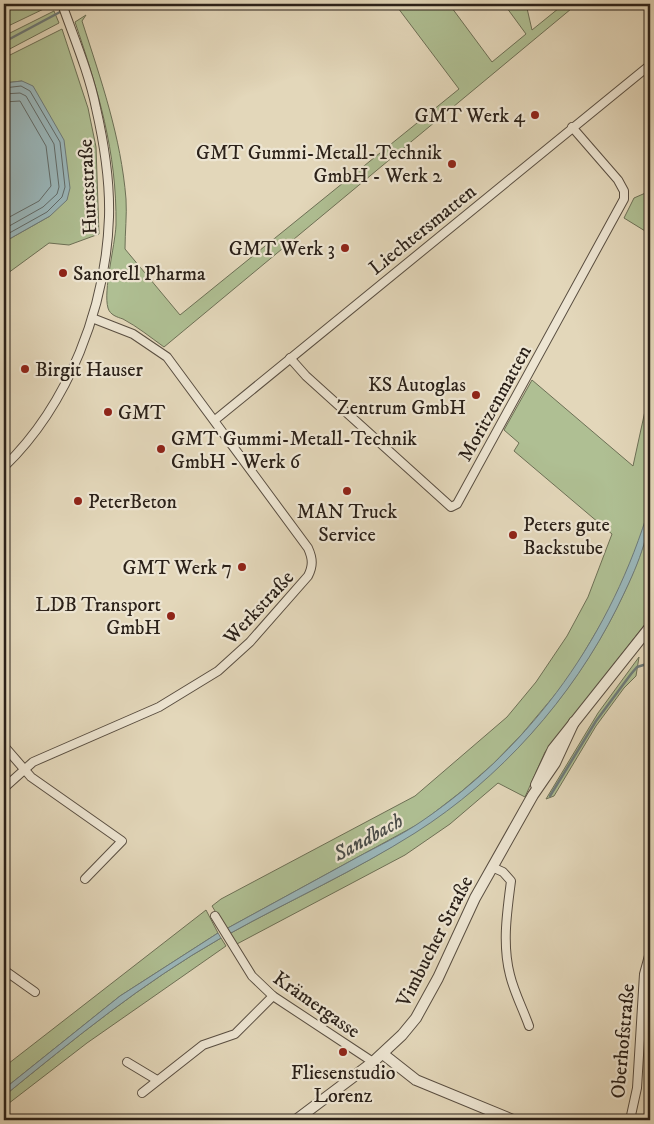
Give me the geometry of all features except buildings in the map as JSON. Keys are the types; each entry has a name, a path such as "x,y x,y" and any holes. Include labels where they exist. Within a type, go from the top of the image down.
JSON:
{"street":[{"name":"Hurststraße","path":"4,467 38,429 75,364 92,318 104,271 109,216 105,155 96,107 62,4"},
{"name":"Liechtersmatten","path":"215,420 650,65"},
{"name":"Moritzenmatten","path":"290,358 306,376 451,507 457,504 624,199 624,190 618,180 572,127"},
{"name":"Werkstraße","path":"4,788 33,762 159,707 218,671 273,618 308,576 313,559 308,548 215,420 167,358 133,334 92,318"},
{"name":"Vimbucher Straße","path":"296,1120 383,1054 402,1035 428,998 492,867 533,796 555,763 574,722 649,632"},
{"path":"4,746 23,770 122,841 85,879"},
{"path":"492,867 503,872 511,881 506,926 506,951 510,975 529,1026"},
{"name":"Krämergasse","path":"215,916 228,941 252,976 273,996 373,1062"},
{"name":"Oberhofstraße","path":"630,1120 637,1088 650,952"},
{"path":"4,970 36,992"},
{"path":"142,1093 203,1045 235,1034 273,996"},
{"path":"383,1054 416,1080 513,1120"},
{"path":"127,1062 157,1080"}],"green space":[{"path":"4,4 52,4 52,5 4,28"},
{"path":"395,4 449,4 492,62 526,34 504,4 526,4 532,30 564,4 577,4 164,347 134,325 112,314 108,308 107,291 116,225 110,147 91,72 75,22 86,15 82,21 103,87 120,153 126,199 125,249 180,315 459,89"},
{"path":"54,11 59,23 4,52 4,36"},
{"path":"62,29 88,108 96,147 99,234 69,245 49,243 4,276 4,242 50,216 22,81 4,83 4,58"},
{"path":"650,191 650,234 624,218 634,198"},
{"path":"532,380 633,466 650,388 650,505 641,537 615,600 569,678 522,734 493,764 462,791 422,822 226,929 212,906 221,899 415,796 507,717 536,682 567,636 588,597 612,534 514,451 519,443 504,430"},
{"path":"650,525 650,618 545,752 525,797 498,783 450,824 405,855 235,945 229,934 346,872 415,832 455,804 493,772 528,737 560,699 588,659 613,616 634,571"},
{"path":"639,657 636,676 624,688 596,726 554,796 546,799 598,713"},
{"path":"206,910 218,933 120,996 4,1089 4,1067"},
{"path":"221,938 226,946 87,1043 4,1107 4,1096 83,1033 136,993"}],"water":[{"path":"22,81 33,86 64,140 70,188 67,200 50,216 4,242 4,83"},
{"path":"650,505 647,532 640,558 617,608 599,641 556,705 504,762 446,812 415,833 369,860 229,934 226,929 398,836 422,821 462,791 500,758 564,682 591,641 614,598 634,552"},
{"path":"218,933 221,938 136,993 4,1096 4,1089 120,996"}],"waterway":[{"path":"4,42 75,4"},
{"path":"550,796 596,721 631,674 637,667 650,663"}],"place":[{"name":"GMT Werk 4","path":"535,115"},
{"name":"GMT Gummi-Metall-Technik GmbH - Werk 2","path":"452,164"},
{"name":"GMT Werk 3","path":"345,248"},
{"name":"Sanorell Pharma","path":"63,273"},
{"name":"Birgit Hauser","path":"25,369"},
{"name":"KS Autoglas Zentrum GmbH","path":"476,395"},
{"name":"GMT","path":"108,412"},
{"name":"GMT Gummi-Metall-Technik GmbH - Werk 6","path":"161,449"},
{"name":"MAN Truck Service","path":"347,491"},
{"name":"PeterBeton","path":"78,501"},
{"name":"Peters gute Backstube","path":"513,535"},
{"name":"GMT Werk 7","path":"242,567"},
{"name":"LDB Transport GmbH","path":"171,616"},
{"name":"Fliesenstudio Lorenz","path":"343,1052"}],"water label":[{"name":"Sandbach","path":"368,837"}]}
